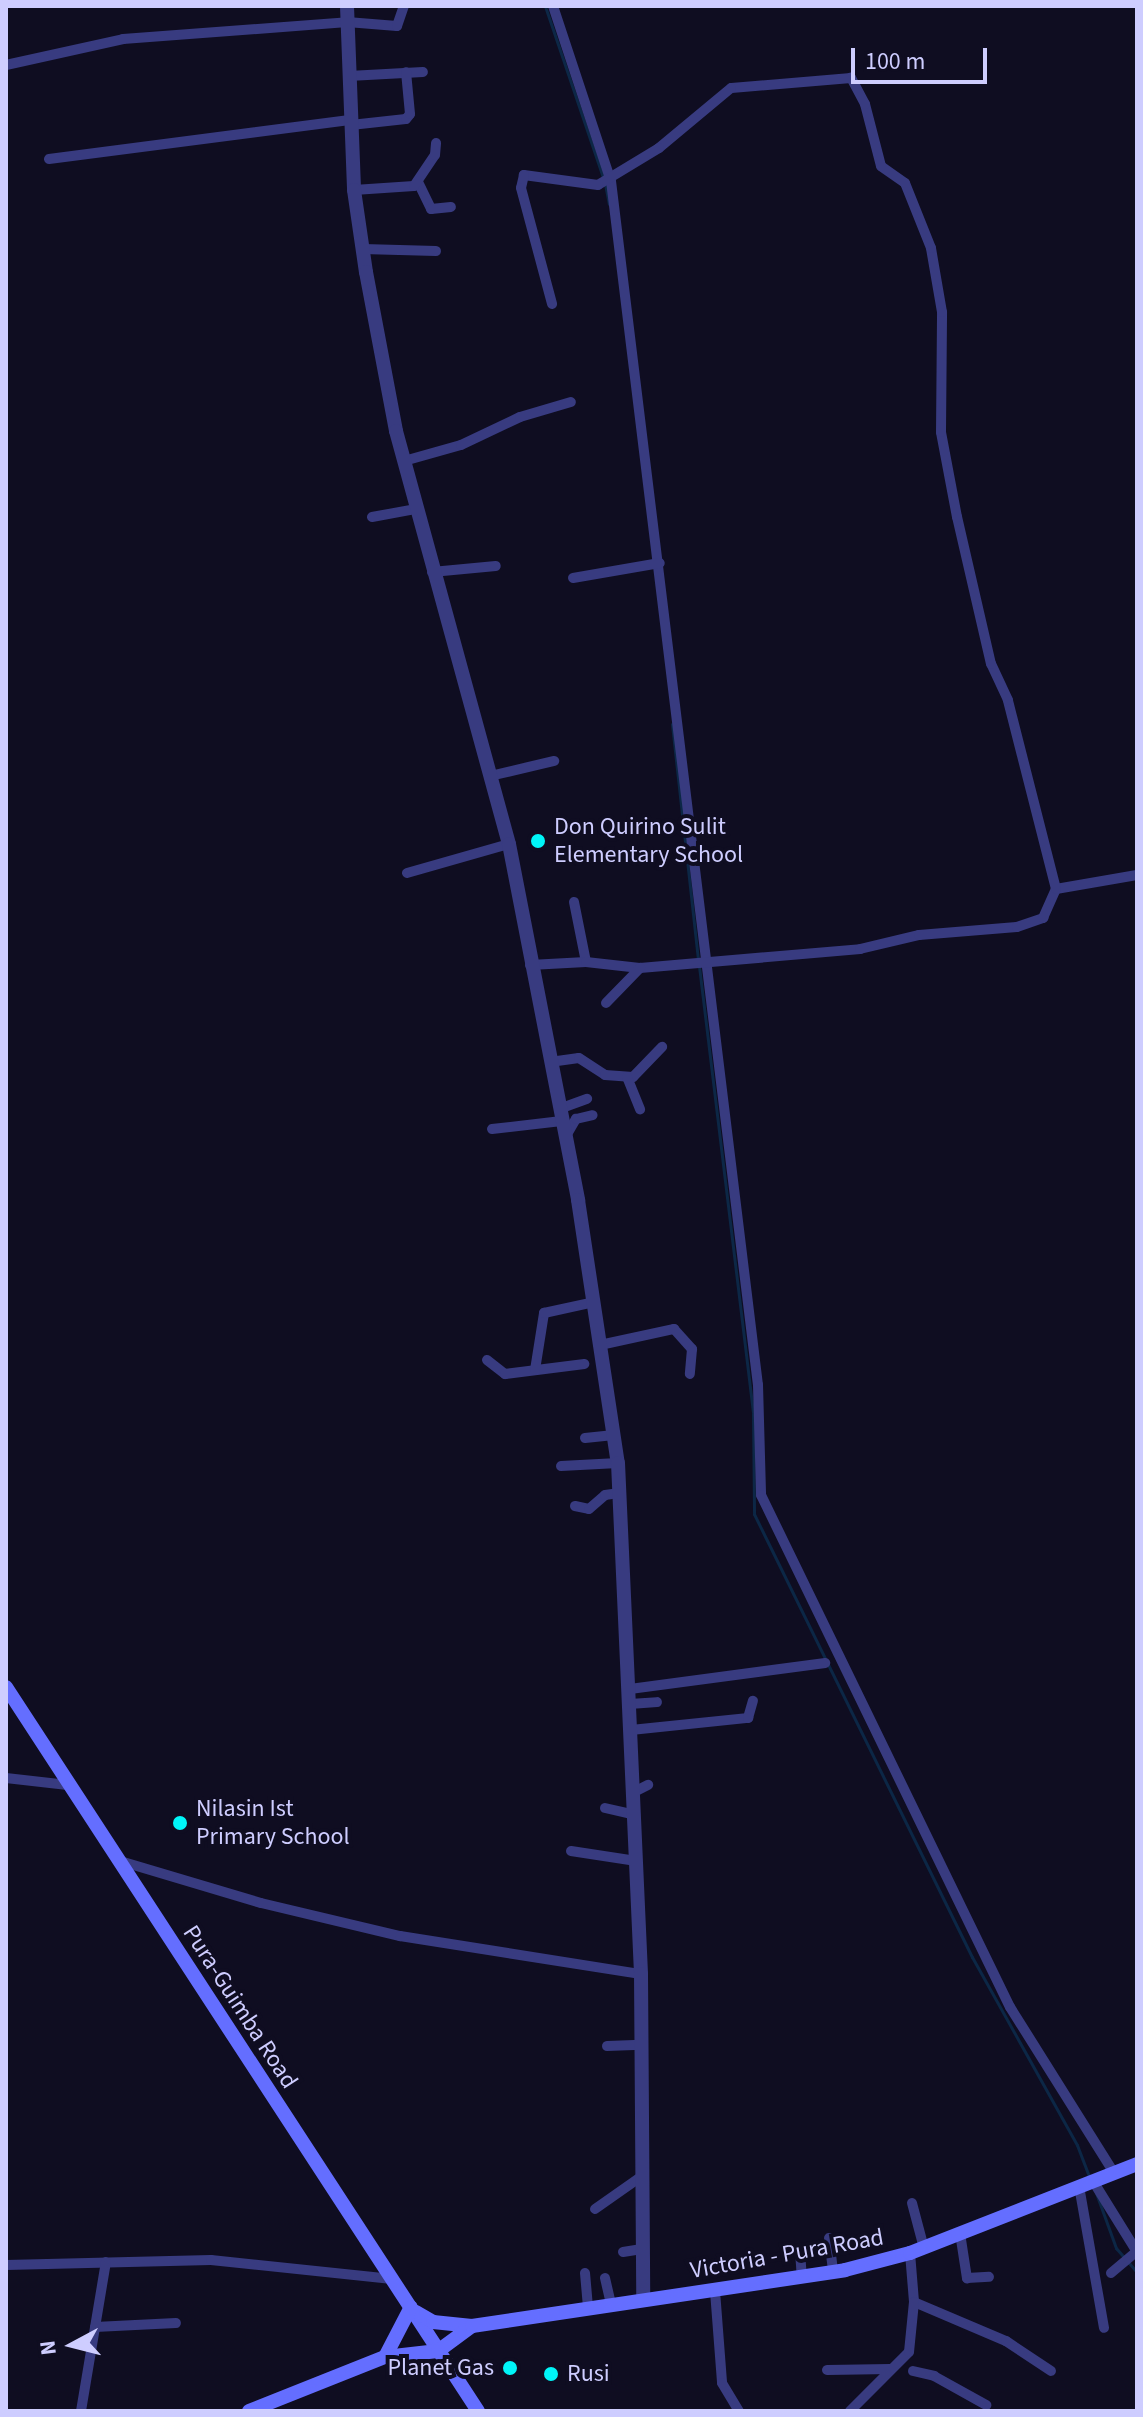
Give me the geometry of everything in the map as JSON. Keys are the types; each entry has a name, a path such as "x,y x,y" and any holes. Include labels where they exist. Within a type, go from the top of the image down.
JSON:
{"main road":[{"name":"Pura-Guimba Road","path":"6,1687 478,2411"},
{"name":"Victoria - Pura Road","path":"438,2351 472,2326 833,2272 917,2251 1137,2164"},
{"path":"385,2357 411,2307 433,2322 472,2326"},
{"path":"249,2411 385,2357 438,2351"}],"street":[{"path":"347,6 354,190 363,249 404,461 509,844 594,1302 618,1463 641,1974 643,2300"},
{"path":"6,65 123,39 347,22 397,26 404,6"},
{"path":"553,6 611,181 758,1385 764,1504 1003,1993 1114,2173"},
{"path":"49,159 406,119 410,114 406,72"},
{"path":"349,76 423,72"},
{"path":"530,965 586,962 640,968 860,949 919,935 1017,927 1043,918 1056,889 1008,700 991,664 957,517 941,432 942,312 931,248 905,183 881,166 873,150 855,83 845,76 731,88 611,181 598,185 521,179 552,304"},
{"path":"354,190 408,188 418,182 436,143"},
{"path":"418,182 431,209 451,207"},
{"path":"363,249 436,251"},
{"path":"404,461 571,402"},
{"path":"372,517 416,509"},
{"path":"573,578 660,563"},
{"path":"432,572 496,566"},
{"path":"490,776 554,761"},
{"path":"407,873 509,844"},
{"path":"1056,889 1137,875"},
{"path":"574,902 586,962"},
{"path":"606,1003 640,968"},
{"path":"550,1062 579,1058 605,1075 627,1077 640,1074 662,1047"},
{"path":"627,1077 640,1109"},
{"path":"492,1129 560,1115 587,1099"},
{"path":"565,1138 576,1119 593,1115"},
{"path":"535,1370 544,1313 594,1302"},
{"path":"600,1345 674,1329 692,1349 690,1374"},
{"path":"487,1360 505,1374 584,1364"},
{"path":"585,1438 614,1435"},
{"path":"561,1466 618,1463"},
{"path":"575,1506 589,1509 605,1495 620,1493"},
{"path":"630,1696 825,1663"},
{"path":"630,1696 657,1702"},
{"path":"631,1730 748,1718 753,1701"},
{"path":"6,1778 68,1785"},
{"path":"634,1792 648,1785"},
{"path":"605,1808 635,1815"},
{"path":"571,1851 636,1861"},
{"path":"117,1860 261,1903 400,1936 641,1974"},
{"path":"607,2046 641,2045"},
{"path":"595,2209 642,2176"},
{"path":"1086,2183 1137,2252 1111,2273"},
{"path":"1086,2183 1104,2328"},
{"path":"912,2203 917,2251 909,2352 914,2377 934,2376 986,2405"},
{"path":"960,2233 967,2278 989,2277"},
{"path":"829,2238 833,2272"},
{"path":"623,2252 642,2249"},
{"path":"800,2251 802,2277"},
{"path":"6,2265 211,2260 392,2279"},
{"path":"81,2411 106,2262"},
{"path":"585,2273 588,2308"},
{"path":"605,2278 611,2305"},
{"path":"715,2291 722,2383 739,2411"},
{"path":"914,2302 1006,2341 1051,2371"},
{"path":"95,2327 176,2323"},
{"path":"850,2411 909,2352"},
{"path":"827,2370 890,2369"}],"waterway":[{"path":"545,6 603,177"},
{"path":"605,184 609,204"},
{"path":"672,724 698,959"},
{"path":"699,966 753,1414 754,1514 972,1957 1077,2145 1090,2179"},
{"path":"1096,2193 1116,2248 1137,2272"}],"place":[{"name":"Don Quirino Sulit Elementary School","path":"538,841"},
{"name":"Nilasin Ist Primary School","path":"180,1823"},
{"name":"Planet Gas","path":"510,2368"},
{"name":"Rusi","path":"551,2374"}]}
